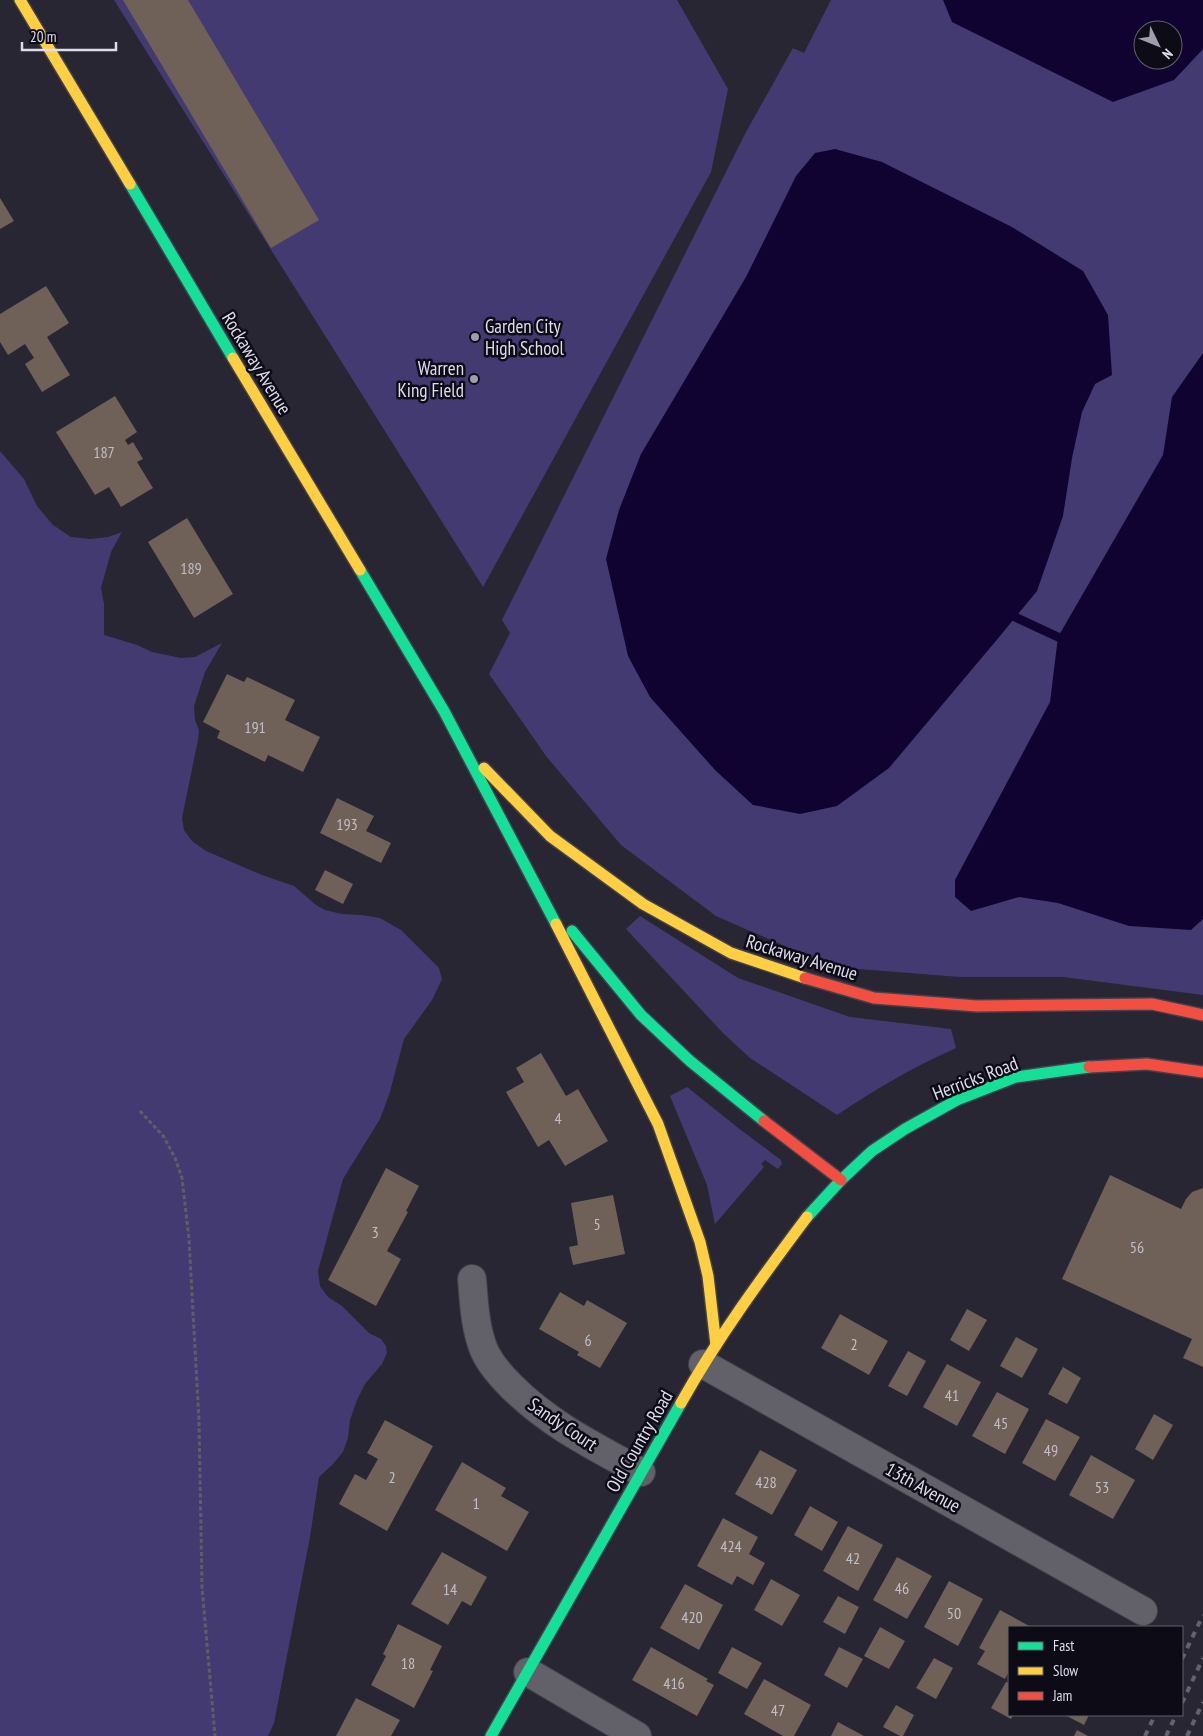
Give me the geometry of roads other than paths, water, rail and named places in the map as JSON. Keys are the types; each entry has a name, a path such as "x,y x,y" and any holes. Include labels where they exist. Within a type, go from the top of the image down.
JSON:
{"main road":[{"name":"Rockaway Avenue","path":"20,0 444,711 537,887 658,1124 700,1242 710,1292 710,1354"},
{"name":"Rockaway Avenue","path":"462,745 550,836 643,904 731,953 802,977 874,998 977,1006 1152,1004 1203,1015"},
{"name":"Rockaway Avenue","path":"537,887 641,1015 690,1061 774,1130 841,1180"},
{"name":"Herricks Road","path":"841,1180 872,1151 905,1129 956,1100 1016,1077 1087,1067 1148,1064 1203,1072"},
{"name":"Old Country Road","path":"491,1736 710,1354 758,1280 808,1216 841,1180"}],"street":[{"name":"Sandy Court","path":"472,1279 475,1321 484,1351 501,1376 529,1404 558,1426 641,1472"},
{"name":"13th Avenue","path":"710,1354 1143,1611"},
{"path":"528,1672 637,1736"}],"waterway":[{"path":"1015,617 1058,637 1068,638"}],"railway":[{"path":"1183,1657 1203,1615"},
{"path":"1183,1701 1203,1658"},
{"path":"1187,1736 1203,1702"},
{"path":"1145,1736 1155,1716"},
{"path":"1166,1736 1176,1716"}],"place":[{"name":"Garden City High School","path":"475,337"},
{"name":"Warren King Field","path":"474,379"}]}
